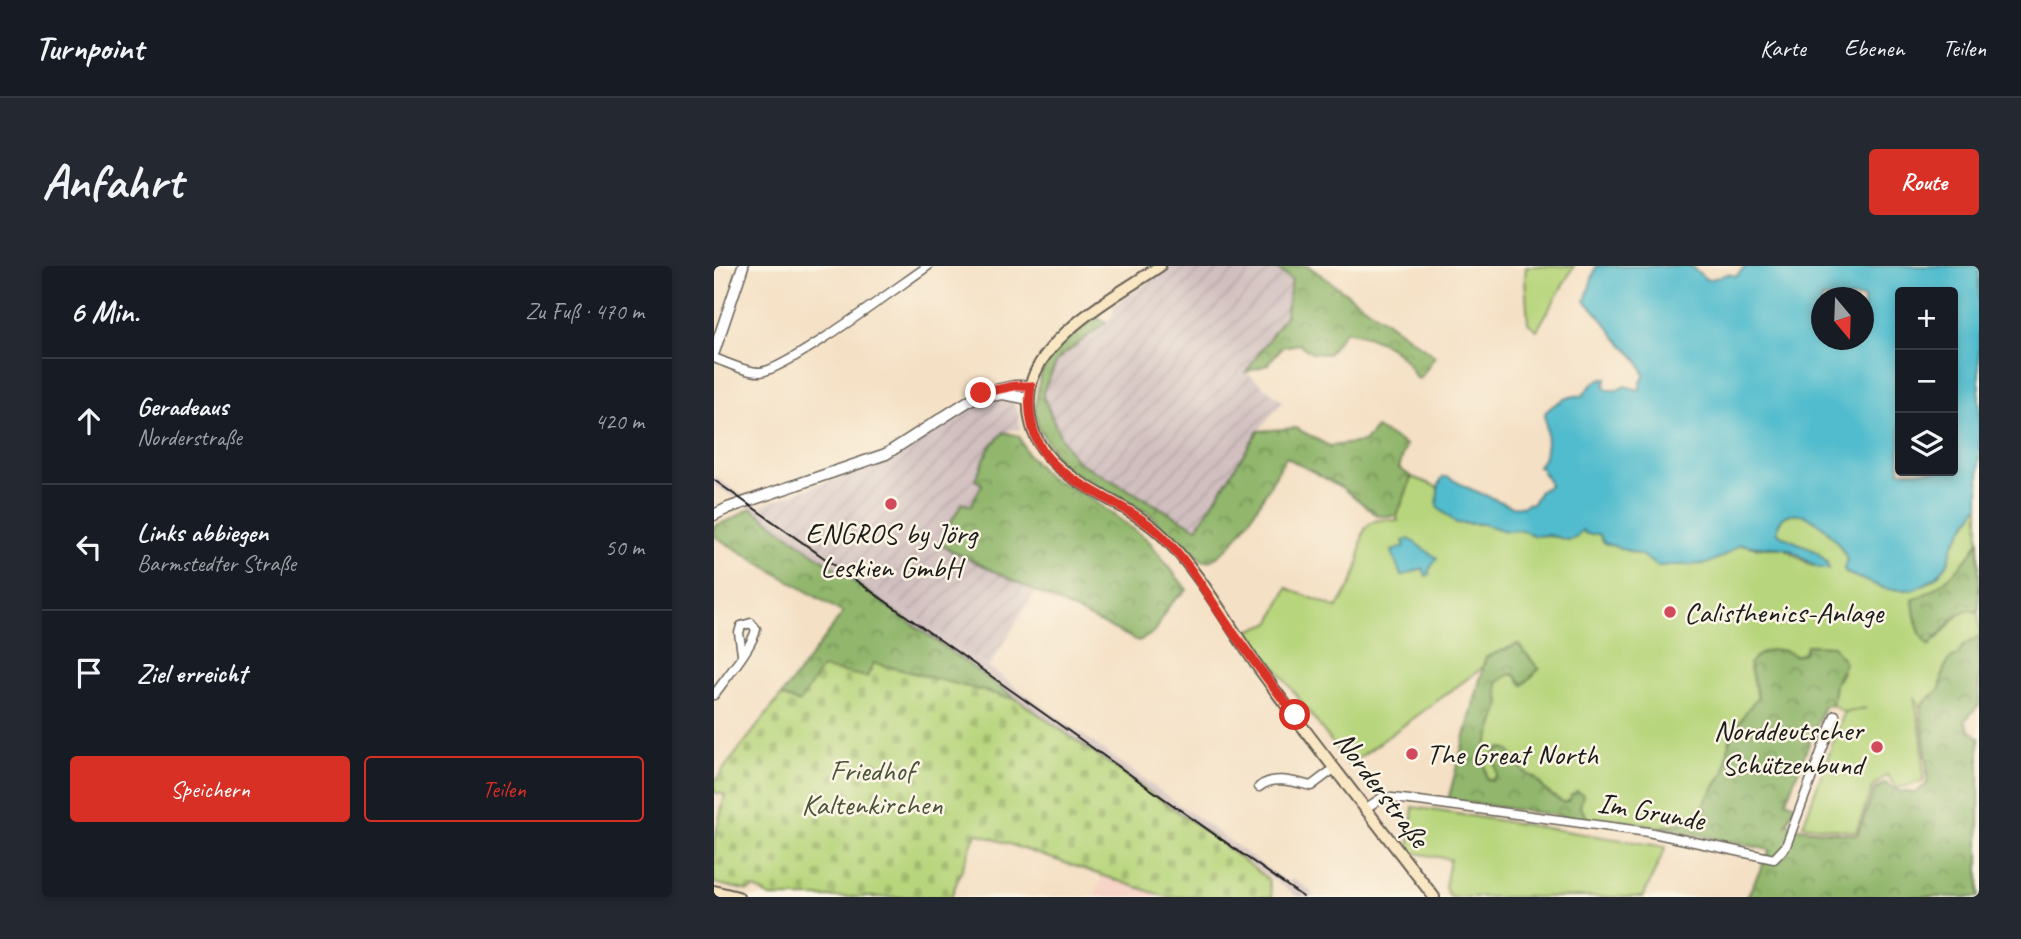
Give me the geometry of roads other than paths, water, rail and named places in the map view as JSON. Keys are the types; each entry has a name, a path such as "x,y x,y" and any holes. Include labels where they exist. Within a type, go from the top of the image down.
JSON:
{"main road":[{"name":"Norderstraße","path":"1160,266 1056,341 1037,369 1031,386 1029,398 1034,432 1043,452 1069,476 1138,515 1164,538 1194,574 1264,675 1434,897"},
{"path":"714,891 738,897"}],"street":[{"path":"714,352 743,266"},
{"path":"714,358 751,370 768,370 794,357 928,266"},
{"path":"714,515 886,454 969,400 992,389 1031,386"},
{"path":"969,400 1003,394 1029,398"},
{"path":"714,695 742,654"},
{"name":"Im Grunde","path":"1366,808 1383,797 1419,801 1648,832 1774,859 1786,846 1835,715"},
{"path":"1259,787 1267,781 1275,780 1311,786 1335,768"}],"water":[{"path":"1596,266 1691,266 1707,280 1728,274 1736,276 1746,266 1979,266 1979,505 1953,545 1948,563 1937,576 1921,586 1911,590 1886,589 1846,573 1844,568 1847,560 1831,535 1815,521 1797,514 1788,515 1781,520 1778,533 1820,555 1829,569 1816,567 1784,548 1740,544 1706,564 1657,566 1641,555 1604,543 1599,534 1586,534 1582,530 1576,538 1568,540 1548,535 1535,536 1521,530 1506,531 1483,524 1456,523 1437,507 1443,477 1511,506 1523,507 1533,503 1540,491 1550,485 1538,466 1546,448 1545,413 1562,400 1582,396 1594,382 1606,378 1604,387 1608,390 1625,386 1640,390 1644,377 1640,364 1585,301"},
{"path":"1409,539 1437,558 1429,570 1430,574 1426,576 1423,568 1401,576 1392,551 1405,546 1403,541"}],"railway":[{"path":"714,480 1303,897"}],"place":[{"name":"ENGROS by Jörg Leskien GmbH","path":"891,504"},
{"name":"Calisthenics-Anlage","path":"1670,612"},
{"name":"Norddeutscher Schützenbund","path":"1877,747"},
{"name":"The Great North","path":"1412,754"}],"park label":[{"name":"Friedhof Kaltenkirchen","path":"872,787"}]}
